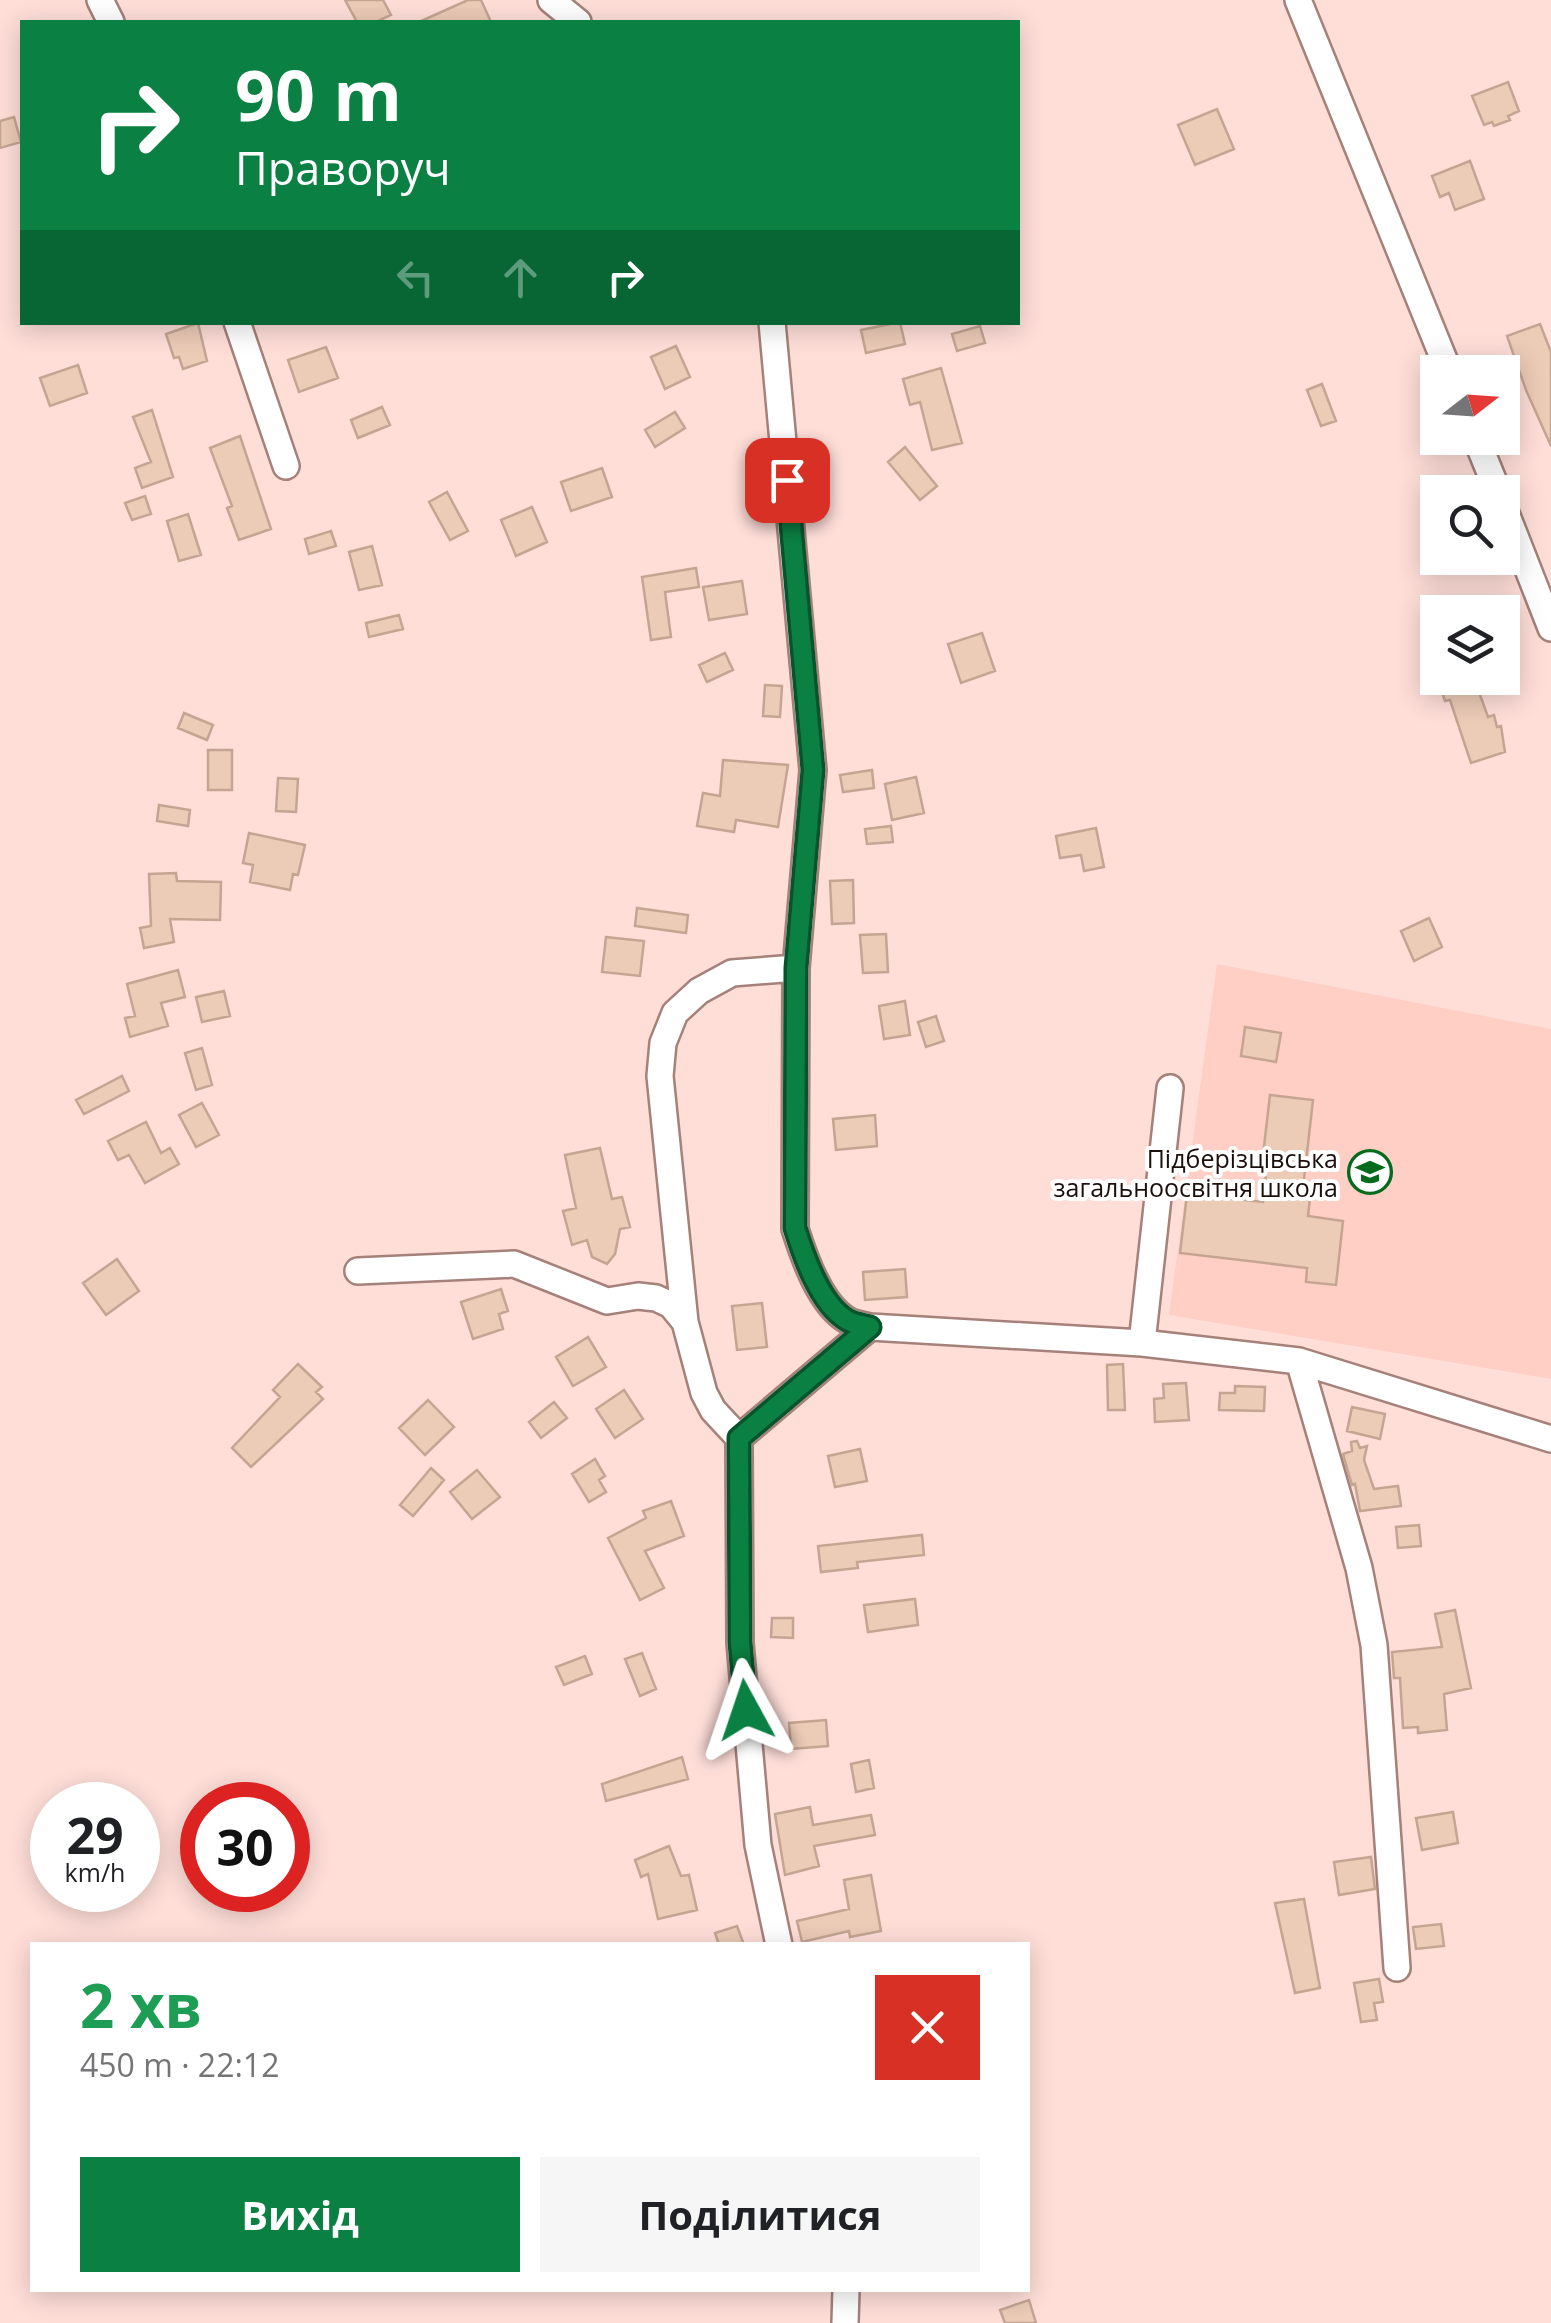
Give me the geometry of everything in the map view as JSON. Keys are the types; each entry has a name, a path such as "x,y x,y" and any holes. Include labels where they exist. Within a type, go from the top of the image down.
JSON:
{"street":[{"path":"551,0 576,20"},
{"path":"1298,0 1443,355"},
{"path":"238,325 286,466"},
{"path":"772,325 813,770 796,968 795,1228 806,1264 826,1296 846,1320 870,1327 1142,1342 1299,1361 1551,1440"},
{"path":"1520,549 1551,628"},
{"path":"778,1942 758,1845 740,1642 739,1438 704,1393 685,1322 660,1076 663,1044 675,1013 699,991 732,974 796,968"},
{"path":"1142,1342 1170,1088"},
{"path":"358,1270 514,1264 607,1301 638,1296 656,1298 670,1305 685,1322"},
{"path":"739,1438 870,1327"},
{"path":"1299,1361 1360,1568 1374,1645 1397,1968"},
{"path":"844,2323 846,2292"}],"shaded area":[{"name":"Підберізцівська загальноосвітня школа","path":"1217,964 1551,1029 1551,1379 1169,1315"}],"building":[{"path":"345,0 383,0 391,15 380,20 356,20"},
{"path":"468,0 481,0 490,20 423,20"},
{"path":"1508,82 1519,111 1508,116 1510,120 1484,125 1472,96"},
{"path":"1217,109 1234,149 1195,165 1178,125"},
{"path":"14,117 20,142 0,148 0,121"},
{"path":"1470,161 1484,199 1455,210 1449,193 1440,197 1432,176"},
{"path":"1540,324 1551,352 1551,446 1520,373 1520,355 1514,355 1507,336"},
{"path":"198,325 207,361 183,369 179,357 174,358 166,334"},
{"path":"901,325 905,344 866,353 861,330"},
{"path":"980,326 985,343 957,351 952,334"},
{"path":"676,346 690,377 665,389 651,357"},
{"path":"326,347 338,378 299,392 288,360"},
{"path":"78,365 87,393 50,406 40,378"},
{"path":"941,368 962,443 932,450 920,402 910,405 903,379"},
{"path":"1322,384 1336,421 1321,426 1307,390"},
{"path":"382,407 390,425 358,438 351,420"},
{"path":"152,410 173,477 142,488 135,468 151,462 133,417"},
{"path":"675,412 685,428 655,447 645,430"},
{"path":"240,436 271,529 239,540 227,508 232,506 210,448"},
{"path":"905,447 937,486 920,500 888,462"},
{"path":"602,468 612,497 571,511 561,482"},
{"path":"447,492 468,531 450,540 429,502"},
{"path":"145,496 151,514 132,520 125,503"},
{"path":"532,507 547,542 516,556 501,520"},
{"path":"188,514 201,555 179,561 167,521"},
{"path":"331,531 336,546 309,554 305,539"},
{"path":"372,546 382,585 359,590 349,552"},
{"path":"696,568 699,587 665,592 671,637 651,640 642,577"},
{"path":"742,581 747,614 709,620 703,587"},
{"path":"399,615 403,629 369,637 366,623"},
{"path":"982,633 995,671 961,683 948,644"},
{"path":"725,653 733,670 707,682 699,665"},
{"path":"765,685 782,686 780,717 763,716"},
{"path":"1443,695 1480,695 1488,717 1494,715 1497,727 1501,726 1505,752 1471,763 1450,700 1445,701"},
{"path":"184,713 213,725 207,740 178,728"},
{"path":"208,750 232,750 232,790 208,790"},
{"path":"723,760 788,765 778,827 736,820 734,832 697,826 703,793 720,796"},
{"path":"872,770 874,788 843,792 840,775"},
{"path":"916,777 924,813 892,820 885,784"},
{"path":"278,778 298,779 296,812 276,811"},
{"path":"159,805 190,810 188,826 157,821"},
{"path":"891,826 893,842 867,844 865,829"},
{"path":"1096,828 1104,867 1084,871 1081,855 1060,858 1056,836"},
{"path":"249,833 305,845 290,890 250,882 253,865 243,863"},
{"path":"176,873 177,881 221,882 220,920 170,919 174,942 144,948 140,928 151,926 149,874"},
{"path":"853,880 854,923 832,924 830,881"},
{"path":"637,908 688,915 686,933 635,926"},
{"path":"1429,918 1442,947 1414,961 1401,931"},
{"path":"886,934 888,972 863,973 860,935"},
{"path":"606,937 644,941 640,976 602,972"},
{"path":"178,970 185,997 161,1003 168,1026 130,1037 125,1018 135,1016 127,984"},
{"path":"224,991 230,1016 202,1022 196,997"},
{"path":"905,1001 910,1035 884,1039 879,1006"},
{"path":"936,1016 944,1041 926,1047 918,1022"},
{"path":"1245,1027 1281,1033 1276,1062 1241,1056"},
{"path":"202,1048 212,1085 196,1090 185,1053"},
{"path":"122,1076 129,1091 84,1114 76,1100"},
{"path":"1270,1095 1313,1100 1303,1188 1311,1189 1308,1216 1343,1221 1336,1285 1306,1282 1307,1268 1180,1253 1187,1194 1263,1202 1266,1173 1261,1172"},
{"path":"202,1103 219,1135 196,1147 179,1115"},
{"path":"875,1115 877,1146 836,1150 833,1119"},
{"path":"146,1122 161,1153 170,1148 179,1164 145,1183 129,1155 118,1160 108,1141"},
{"path":"600,1148 612,1199 622,1197 630,1227 620,1229 615,1254 607,1264 592,1257 587,1240 572,1245 563,1211 576,1208 565,1155"},
{"path":"117,1259 139,1291 106,1315 83,1283"},
{"path":"905,1269 907,1297 865,1300 863,1272"},
{"path":"501,1289 508,1311 499,1314 503,1329 473,1339 461,1302"},
{"path":"762,1303 767,1347 737,1350 732,1306"},
{"path":"588,1337 606,1367 573,1386 556,1357"},
{"path":"298,1364 322,1387 316,1392 323,1399 251,1467 232,1448 280,1397 273,1390"},
{"path":"1123,1364 1125,1410 1108,1410 1107,1365"},
{"path":"1186,1383 1189,1420 1155,1422 1154,1399 1164,1398 1163,1384"},
{"path":"1235,1386 1265,1387 1264,1411 1219,1410 1220,1393 1235,1393"},
{"path":"624,1390 643,1419 615,1438 596,1409"},
{"path":"428,1400 454,1427 425,1455 399,1428"},
{"path":"554,1402 567,1418 541,1438 529,1422"},
{"path":"1352,1407 1385,1414 1380,1439 1347,1431"},
{"path":"1357,1441 1360,1448 1367,1446 1364,1460 1374,1489 1398,1486 1401,1506 1360,1511 1343,1454 1352,1451 1351,1442"},
{"path":"860,1449 867,1481 835,1487 828,1456"},
{"path":"595,1459 605,1476 599,1480 606,1492 589,1502 572,1474"},
{"path":"431,1468 444,1480 413,1516 400,1505"},
{"path":"477,1470 500,1497 472,1519 450,1492"},
{"path":"671,1501 684,1536 645,1551 664,1588 640,1600 608,1538 646,1518 643,1511"},
{"path":"1419,1525 1421,1546 1398,1548 1396,1527"},
{"path":"922,1535 924,1555 857,1562 858,1568 821,1572 818,1546"},
{"path":"915,1599 918,1625 868,1632 864,1605"},
{"path":"1455,1610 1471,1688 1444,1694 1447,1730 1418,1733 1418,1727 1403,1728 1400,1678 1394,1678 1392,1652 1442,1647 1435,1614"},
{"path":"772,1618 793,1618 793,1638 771,1637"},
{"path":"642,1653 656,1689 640,1696 625,1659"},
{"path":"585,1656 592,1674 564,1685 556,1667"},
{"path":"826,1720 828,1746 791,1749 789,1723"},
{"path":"682,1757 688,1779 606,1801 602,1784"},
{"path":"869,1760 874,1788 856,1792 851,1764"},
{"path":"810,1807 813,1825 871,1815 875,1835 814,1846 819,1866 785,1875 775,1814"},
{"path":"1453,1812 1458,1843 1422,1850 1416,1818"},
{"path":"669,1846 681,1876 689,1875 697,1910 658,1919 648,1874 641,1877 635,1860"},
{"path":"1371,1857 1375,1889 1339,1895 1334,1862"},
{"path":"871,1875 881,1931 850,1937 849,1931 802,1942 797,1921 849,1909 844,1880"},
{"path":"1304,1899 1320,1988 1295,1993 1275,1903"},
{"path":"1441,1924 1444,1946 1416,1949 1413,1927"},
{"path":"737,1926 743,1942 718,1942 715,1933"},
{"path":"1379,1979 1383,2002 1374,2003 1377,2020 1361,2022 1354,1983"},
{"path":"1029,2300 1036,2323 1005,2323 1000,2310"}],"place":[{"name":"Підберізцівська загальноосвітня школа","path":"1370,1172"}],"route":[{"path":"746,1710 740,1642 739,1438 870,1327 846,1320 826,1296 806,1264 795,1228 796,968 813,770 787,480"}]}
